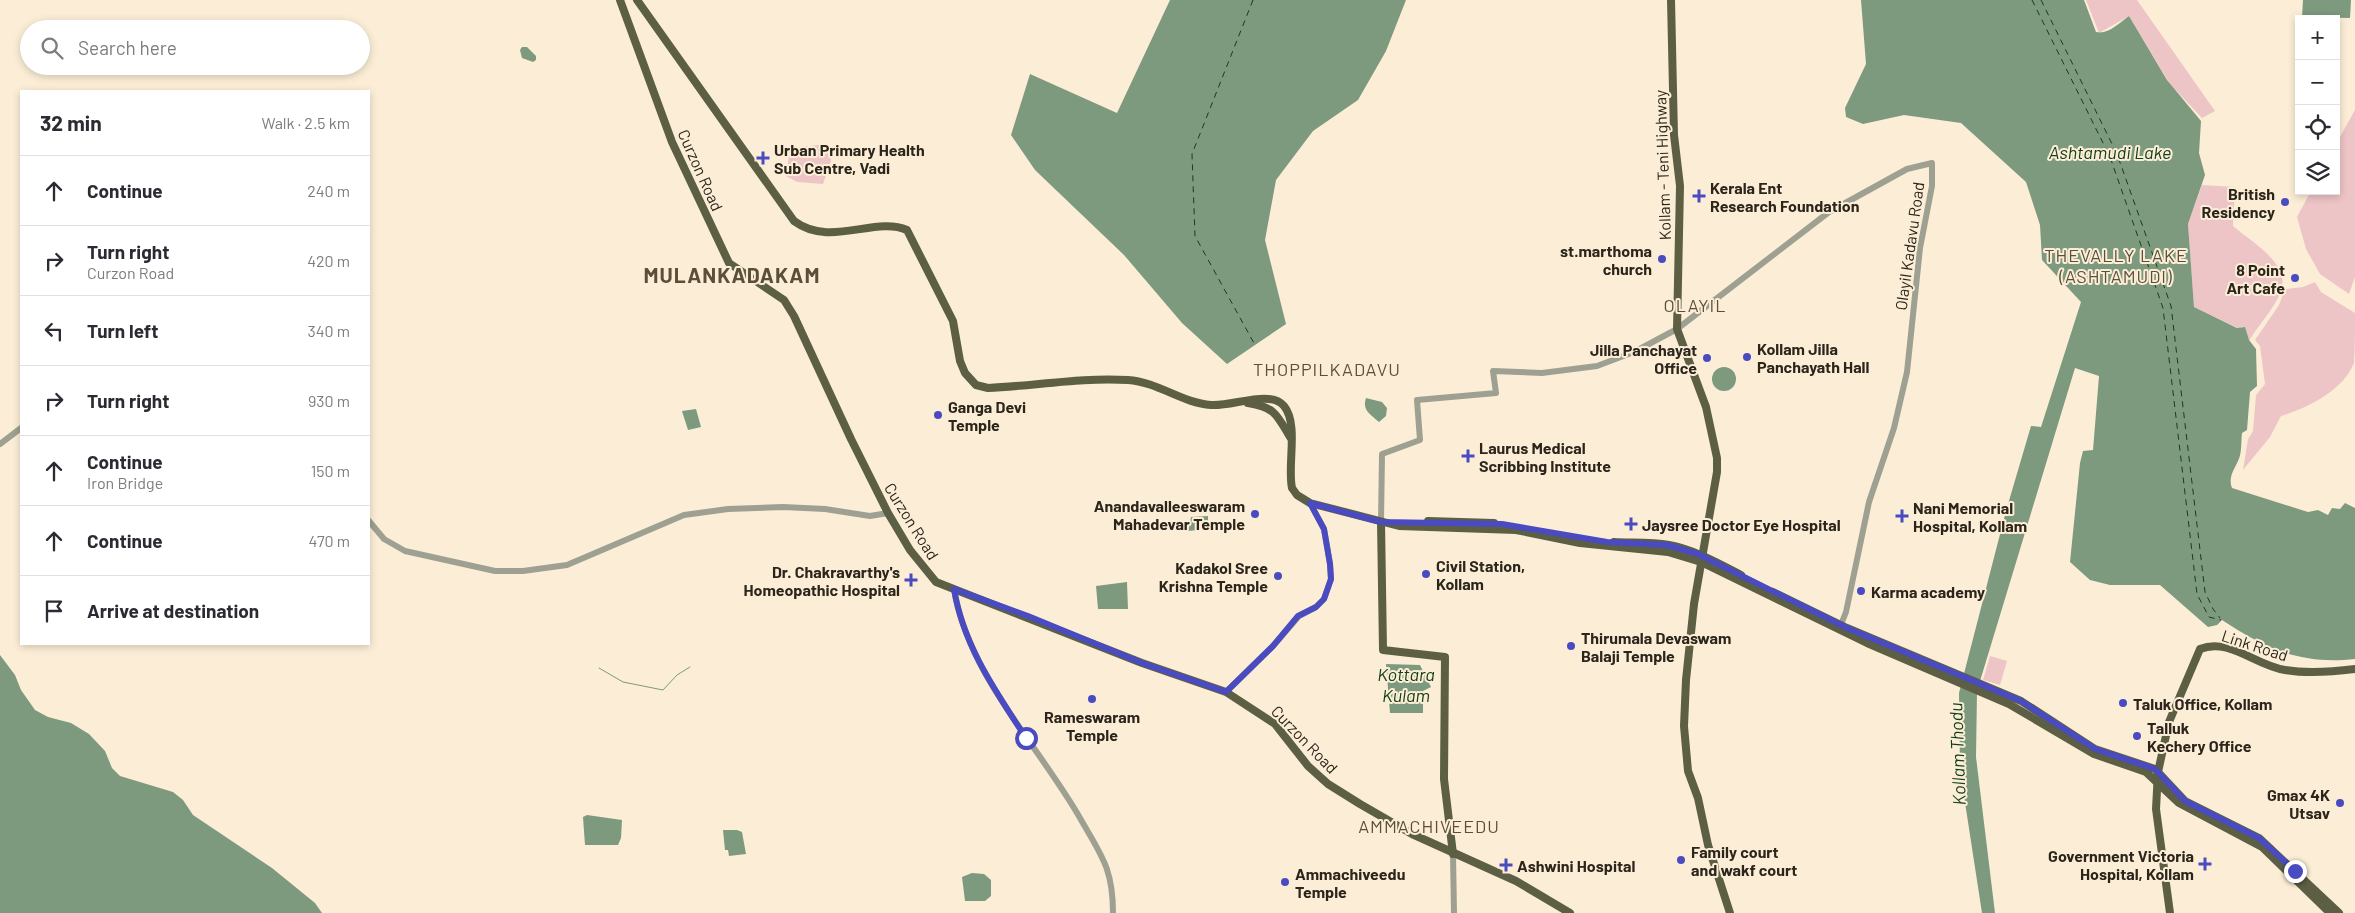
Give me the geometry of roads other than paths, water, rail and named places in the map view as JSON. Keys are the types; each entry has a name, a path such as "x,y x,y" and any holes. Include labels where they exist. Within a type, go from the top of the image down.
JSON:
{"main road":[{"name":"Curzon Road","path":"620,0 672,142 729,263 784,300 794,316 851,440 888,513 927,572 936,582 1028,616 1142,663 1226,692 1275,724 1308,766 1328,784 1412,834 1453,854 1484,865 1516,881 1570,913"},
{"path":"637,0 794,221 801,226 825,232 893,226 907,230 928,275 948,308 957,335 962,365 976,385 988,388 1129,380 1154,385 1204,404 1229,405 1268,398 1280,402 1288,413 1292,439 1292,488 1297,495 1310,503 1394,524 1398,521 1502,524 1607,542 1667,545 1702,559 1840,627 2009,704 2094,754 2146,772 2179,803 2262,847 2330,913"},
{"name":"Kollam - Teni Highway","path":"1671,0 1673,116 1680,186 1677,329 1706,407 1717,458 1717,472 1690,636 1684,726 1688,771 1698,798 1708,844 1730,913"},
{"path":"1381,522 1383,650 1445,657 1444,779 1453,854"},
{"name":"Link Road","path":"2162,755 2169,722 2200,650 2219,645 2261,664 2284,670 2326,672 2355,669"},
{"path":"1926,665 2021,701 2088,745 2138,762 2158,772 2185,801 2259,838 2339,913"},
{"path":"2138,762 2152,761 2162,755"},
{"path":"2162,755 2158,772 2156,809 2170,913"},
{"path":"2162,755 2173,789"}],"street":[{"name":"Olayil Kadavu Road","path":"1677,329 1829,212 1907,169 1934,164 1928,213 1920,248 1907,372 1894,428 1869,502 1840,627"},
{"path":"1381,522 1382,454 1420,440 1417,400 1496,393 1493,371 1542,373 1597,366 1634,352 1677,329"},
{"path":"0,444 20,429"},
{"path":"1226,692 1273,646 1298,616 1316,607 1324,599 1331,579 1330,564 1324,529 1310,503"},
{"path":"370,522 384,539 405,552 495,571 523,571 567,565 684,515 728,509 783,507 825,509 870,516 888,513"},
{"path":"954,589 968,639 985,674 1059,785 1104,861 1113,888 1113,913"},
{"path":"1453,854 1454,913"}],"water":[{"path":"1170,0 1406,0 1386,51 1358,100 1313,131 1276,180 1265,240 1286,324 1227,364 1182,323 1124,255 1035,170 1011,135 1030,74 1117,113"},
{"name":"Ashtamudi Lake","path":"1861,0 2084,0 2096,32 2105,32 2129,16 2167,80 2201,121 2199,153 2205,175 2188,224 2194,307 2237,328 2245,327 2249,340 2256,349 2257,386 2250,392 2247,430 2242,433 2240,455 2231,477 2232,488 2308,512 2318,510 2328,515 2332,508 2340,509 2345,503 2355,508 2355,659 2318,660 2285,653 2269,647 2222,620 2217,625 2208,627 2160,585 2110,585 2090,580 2070,562 2080,463 2083,451 2093,450 2099,376 2075,368 1977,691 1976,757 1995,913 1982,913 1960,770 1959,693 2006,511 2031,426 2041,427 2081,302 2042,260 2040,225 2026,182 1961,123 1904,115 1863,124 1846,117 1845,108 1866,64"},
{"path":"2303,0 2351,0 2350,18 2340,18 2340,15 2302,15"},
{"path":"522,47 527,47 536,56 536,60 533,62 522,58 520,50"},
{"path":"1724,367 1733,370 1736,379 1733,388 1724,391 1715,388 1712,379 1715,370"},
{"path":"1366,398 1382,402 1387,408 1386,416 1379,422 1366,409"},
{"path":"696,409 701,427 688,430 682,411"},
{"path":"1208,516 1208,529 1188,531 1191,517"},
{"path":"1127,582 1128,609 1098,609 1096,586"},
{"path":"0,655 15,675 21,690 35,710 48,717 71,723 89,734 105,751 112,768 120,776 173,792 183,800 193,815 272,868 315,903 322,913 0,913"},
{"name":"Kottara Kulam","path":"1386,664 1420,665 1431,687 1423,691 1423,713 1390,713"},
{"path":"587,815 622,820 621,838 618,845 585,845 583,817"},
{"path":"723,830 742,832 746,854 729,856 728,850 725,850"},
{"path":"972,873 984,874 991,880 991,896 985,901 965,901 962,877"}],"waterway":[{"path":"599,668 623,682 663,690 677,675 690,667"}],"place":[{"name":"Urban Primary Health Sub Centre, Vadi","path":"763,158"},
{"name":"Kerala Ent Research Foundation","path":"1699,196"},
{"name":"British Residency","path":"2285,202"},
{"name":"st.marthoma church","path":"1662,259"},
{"name":"8 Point Art Cafe","path":"2295,278"},
{"name":"Kollam Jilla Panchayath Hall","path":"1747,357"},
{"name":"Jilla Panchayat Office","path":"1707,358"},
{"name":"Ganga Devi Temple","path":"938,415"},
{"name":"Laurus Medical Scribbing Institute","path":"1468,456"},
{"name":"Anandavalleeswaram Mahadevar Temple","path":"1255,514"},
{"name":"Nani Memorial Hospital, Kollam","path":"1902,516"},
{"name":"Jaysree Doctor Eye Hospital","path":"1631,524"},
{"name":"Civil Station, Kollam","path":"1426,574"},
{"name":"Kadakol Sree Krishna Temple","path":"1278,576"},
{"name":"Dr. Chakravarthy's Homeopathic Hospital","path":"911,580"},
{"name":"Karma academy","path":"1861,591"},
{"name":"Thirumala Devaswam Balaji Temple","path":"1571,646"},
{"name":"Rameswaram Temple","path":"1092,699"},
{"name":"Taluk Office, Kollam","path":"2123,703"},
{"name":"Talluk Kechery Office","path":"2137,736"},
{"name":"Gmax 4K Utsav","path":"2340,803"},
{"name":"Family court and wakf court","path":"1681,860"},
{"name":"Government Victoria Hospital, Kollam","path":"2205,864"},
{"name":"Ashwini Hospital","path":"1506,865"},
{"name":"Ammachiveedu Temple","path":"1285,882"}],"district":[{"name":"THEVALLY LAKE (ASHTAMUDI)","path":"2116,265"},
{"name":"MULANKADAKAM","path":"732,274"},
{"name":"OLAYIL","path":"1695,305"},
{"name":"THOPPILKADAVU","path":"1327,369"},
{"name":"AMMACHIVEEDU","path":"1429,826"}],"water label":[{"name":"Kollam Thodu","path":"1957,754"}]}
